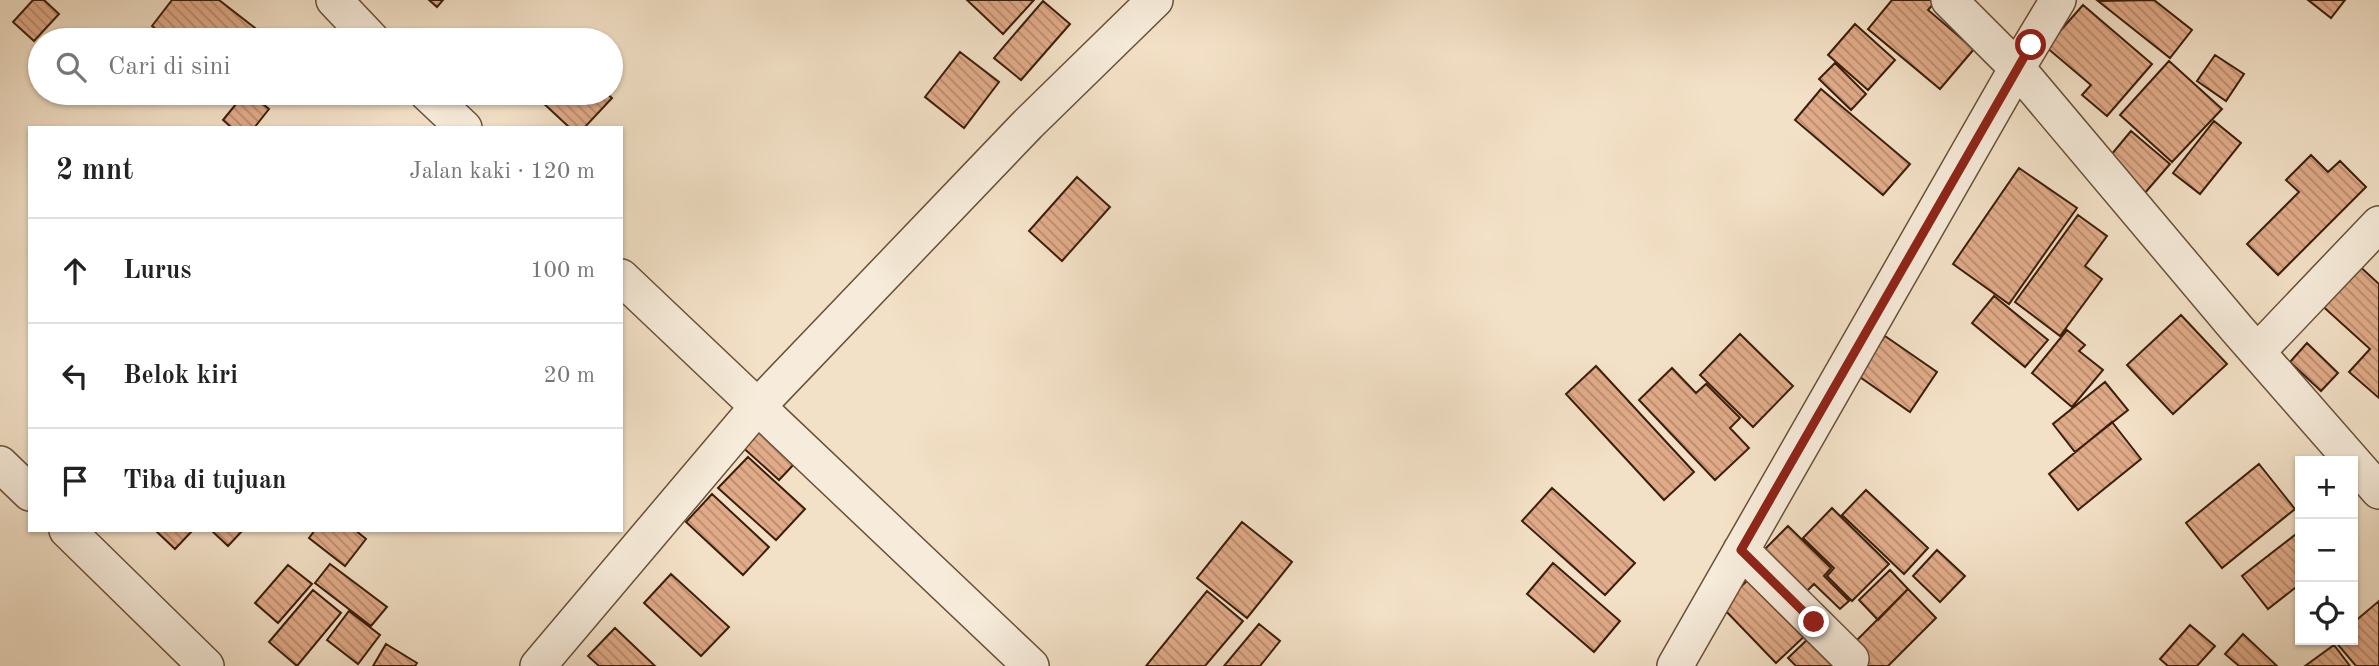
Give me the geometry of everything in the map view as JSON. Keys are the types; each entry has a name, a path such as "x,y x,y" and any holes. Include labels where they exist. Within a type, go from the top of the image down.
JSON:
{"street":[{"path":"334,0 361,28"},
{"path":"538,666 758,406 1028,124 1155,0"},
{"path":"1949,0 2017,68 2257,352 2379,491"},
{"path":"1675,666 2058,0"},
{"path":"440,105 462,126"},
{"path":"2257,352 2379,224"},
{"path":"623,279 1031,666"},
{"path":"0,464 28,492"},
{"path":"69,532 206,666"},
{"path":"1741,550 1851,659"}],"building":[{"path":"33,0 44,0 59,14 46,28 28,28 28,36 13,22"},
{"path":"172,0 219,0 255,28 155,28 152,26"},
{"path":"429,0 443,0 437,7"},
{"path":"967,0 1034,0 1003,34"},
{"path":"1892,0 1937,0 1928,10 1974,49 1940,89 1868,29"},
{"path":"2154,0 2192,30 2170,58 2098,1"},
{"path":"2308,0 2345,0 2331,18"},
{"path":"1043,1 1070,24 1021,80 994,58"},
{"path":"2083,5 2152,64 2107,116 2082,95 2091,85 2046,47"},
{"path":"1855,24 1895,60 1868,90 1828,55"},
{"path":"960,52 999,82 964,128 925,97"},
{"path":"2215,55 2244,74 2226,101 2197,81"},
{"path":"2169,61 2222,109 2172,162 2120,115"},
{"path":"1835,63 1866,94 1851,110 1819,79"},
{"path":"1821,89 1910,164 1883,195 1795,120"},
{"path":"235,105 264,105 269,109 256,126 230,126 223,120"},
{"path":"545,105 605,105 586,126 568,126"},
{"path":"2214,121 2241,143 2200,194 2173,173"},
{"path":"2131,131 2170,164 2144,194 2106,161"},
{"path":"2311,155 2328,172 2340,161 2366,187 2278,275 2247,244 2299,192 2286,180"},
{"path":"2019,168 2077,208 2009,304 1953,264"},
{"path":"1077,177 1110,207 1062,261 1029,231"},
{"path":"2078,215 2107,236 2085,266 2102,279 2060,336 2015,302"},
{"path":"2355,262 2379,284 2379,398 2349,372 2370,349 2318,302"},
{"path":"1994,296 2048,340 2025,367 1972,323"},
{"path":"2181,315 2227,364 2173,414 2127,365"},
{"path":"2067,330 2085,345 2079,351 2103,370 2072,407 2032,373"},
{"path":"1740,334 1793,386 1753,427 1700,375"},
{"path":"1885,336 1937,372 1910,412 1857,375"},
{"path":"2307,343 2338,373 2321,391 2290,362"},
{"path":"1596,366 1694,472 1664,500 1566,394"},
{"path":"1672,368 1696,393 1706,384 1740,418 1730,428 1749,448 1715,480 1639,400"},
{"path":"2105,382 2128,410 2075,452 2053,424"},
{"path":"2112,422 2141,459 2078,510 2049,474"},
{"path":"756,426 796,462 779,480 739,444"},
{"path":"748,457 805,509 776,540 718,488"},
{"path":"2259,464 2295,509 2222,568 2186,523"},
{"path":"1552,488 1635,563 1605,595 1522,521"},
{"path":"1866,490 1928,548 1904,574 1842,515"},
{"path":"712,494 769,547 743,575 686,522"},
{"path":"1832,508 1889,564 1852,601 1827,576 1834,568 1803,538"},
{"path":"1242,522 1292,562 1247,618 1197,578"},
{"path":"1788,526 1831,568 1824,576 1849,601 1840,609 1814,584 1801,597 1759,555"},
{"path":"157,532 191,532 175,549"},
{"path":"213,532 241,532 228,546"},
{"path":"314,532 357,532 366,539 345,566 309,538"},
{"path":"2295,535 2295,588 2268,609 2242,576"},
{"path":"1937,550 1965,576 1940,602 1913,576"},
{"path":"1553,563 1620,621 1594,652 1527,594"},
{"path":"330,564 387,607 371,626 315,583"},
{"path":"288,565 312,584 278,623 255,603"},
{"path":"1890,570 1908,589 1878,620 1859,600"},
{"path":"1755,573 1810,631 1776,663 1721,606"},
{"path":"671,574 729,627 701,656 644,603"},
{"path":"1908,589 1936,618 1888,666 1868,666 1850,647"},
{"path":"313,590 341,613 297,666 269,642"},
{"path":"1207,591 1243,621 1205,666 1146,666"},
{"path":"2379,601 2379,666 2356,666 2338,645 2358,645 2358,619"},
{"path":"349,611 380,635 358,664 327,640"},
{"path":"1259,624 1280,641 1260,666 1224,666"},
{"path":"2190,625 2215,646 2197,666 2168,666 2160,659"},
{"path":"615,628 655,666 599,666 588,656"},
{"path":"2243,634 2277,666 2239,666 2225,654"},
{"path":"1811,636 1839,666 1796,666 1788,658"},
{"path":"386,644 417,663 415,666 373,666"},
{"path":"2334,645 2350,666 2305,666"}],"route":[{"path":"1814,622 1741,550 2031,45"}]}
